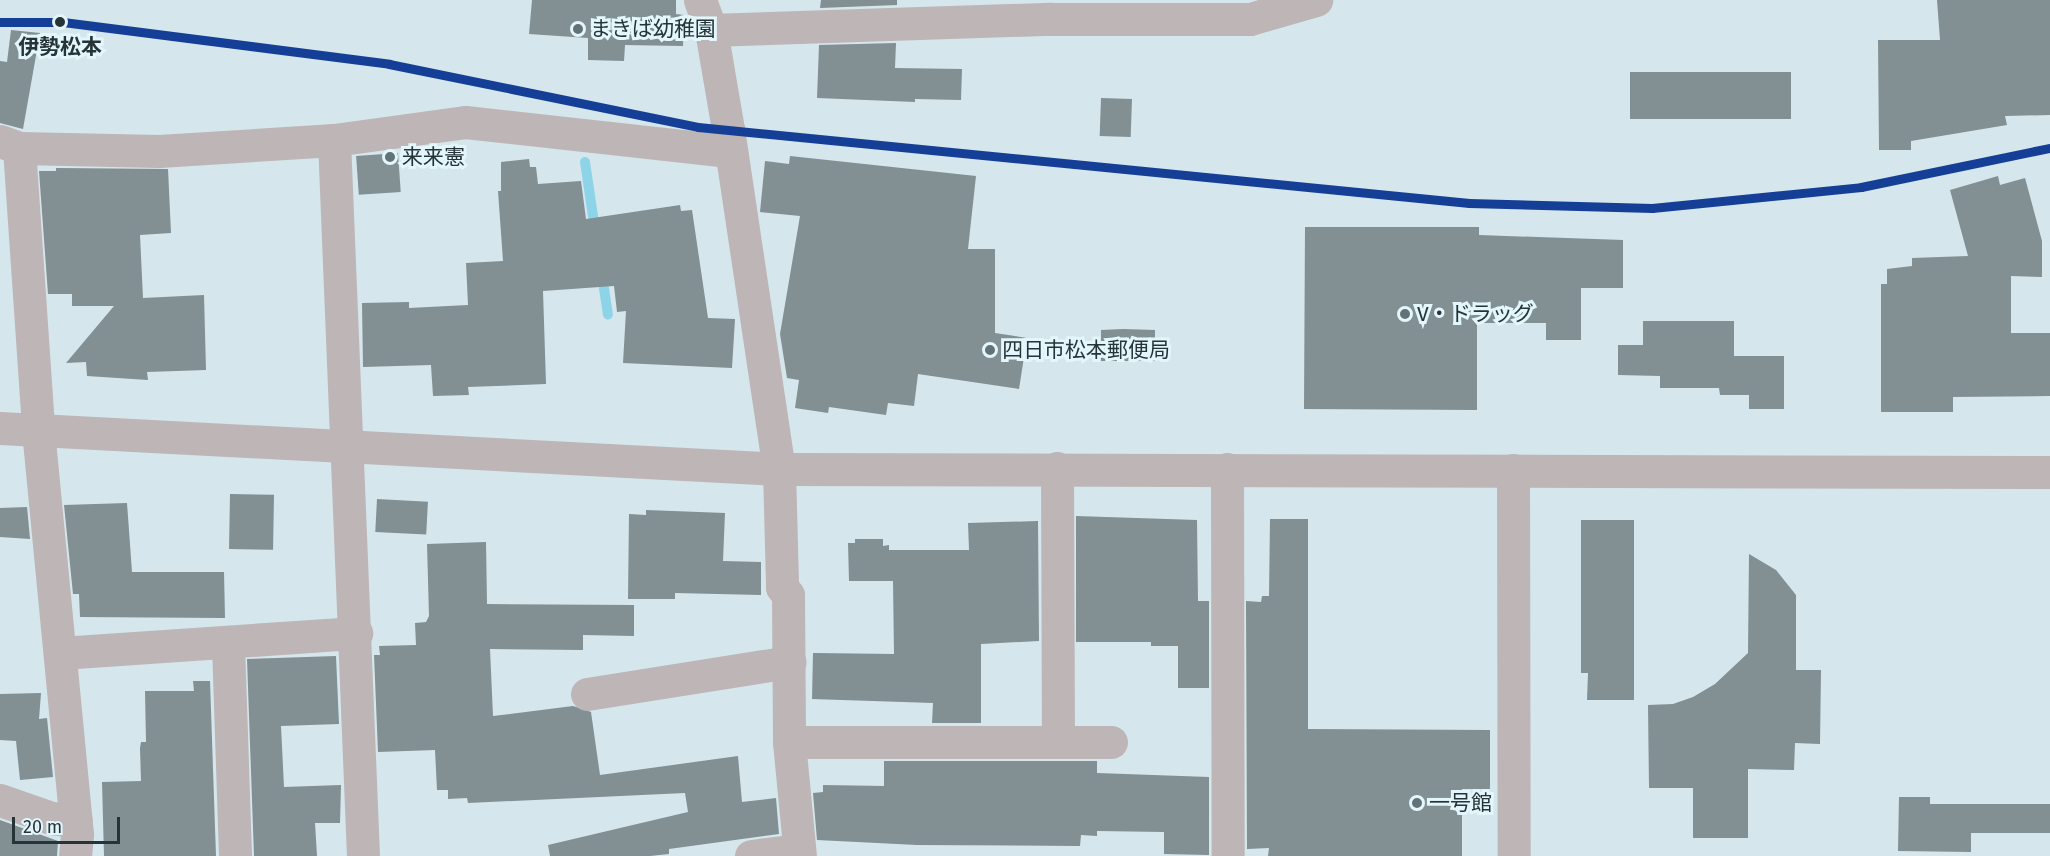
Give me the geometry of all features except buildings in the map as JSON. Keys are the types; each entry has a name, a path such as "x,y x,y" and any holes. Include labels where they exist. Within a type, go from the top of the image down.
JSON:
{"street":[{"path":"751,856 800,853 789,742 788,595 782,587 779,469 729,151 705,15 1250,19 1316,0"},
{"path":"75,856 76,821 61,652 10,144 159,151 334,140 465,122 729,151"},
{"path":"334,140 356,633 363,856"},
{"path":"0,428 347,449 779,469 2050,472"},
{"path":"1057,468 1058,740"},
{"path":"1227,469 1228,856"},
{"path":"1513,470 1514,856"},
{"path":"61,652 228,644 238,639 356,633"},
{"path":"228,644 236,856"},
{"path":"587,694 789,663"},
{"path":"789,742 1058,740 1112,742"},
{"path":"0,800 51,819 76,821"}],"waterway":[{"path":"585,162 595,230"},
{"path":"602,275 608,315"}],"transit line":[{"path":"0,22 63,22 389,64 698,127 1469,203 1652,208 1861,187 2050,148"}],"place":[{"name":"伊勢松本","path":"60,22"},
{"name":"まきば幼稚園","path":"578,29"},
{"name":"来来憲","path":"390,157"},
{"name":"V・ドラッグ","path":"1405,314"},
{"name":"四日市松本郵便局","path":"990,350"},
{"name":"一号館","path":"1417,803"}]}
